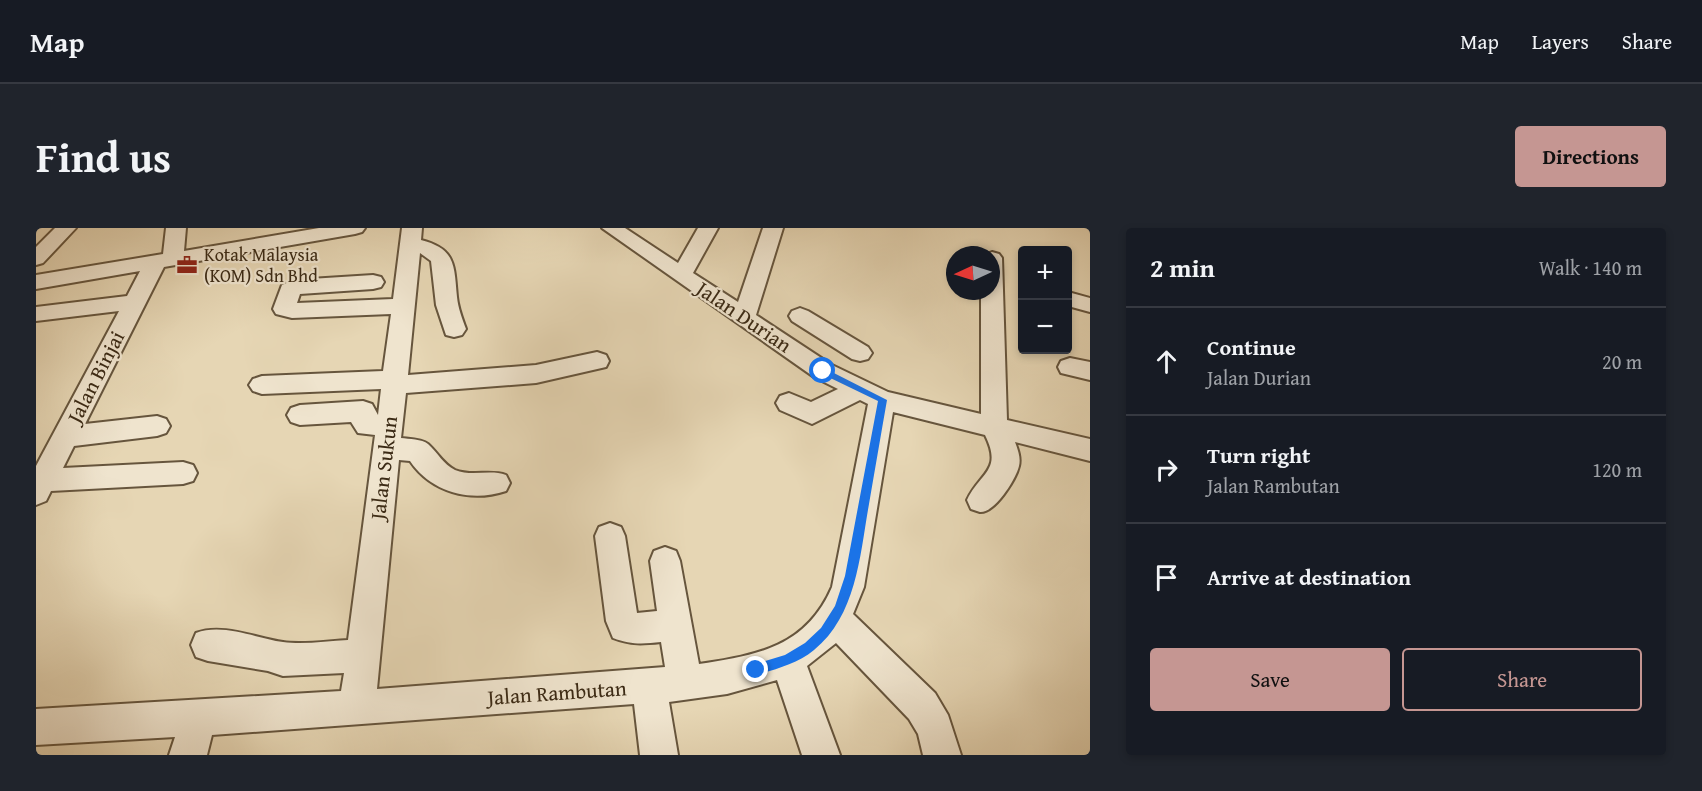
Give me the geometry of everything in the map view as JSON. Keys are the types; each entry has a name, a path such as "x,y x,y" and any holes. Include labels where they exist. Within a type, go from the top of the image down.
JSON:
{"street":[{"path":"36,259 66,228"},
{"path":"165,259 176,228"},
{"path":"36,282 355,228"},
{"name":"Jalan Durian","path":"612,228 808,360 872,395 1090,450"},
{"path":"681,275 708,228"},
{"path":"744,317 773,228"},
{"path":"411,236 442,257 445,265 447,299 454,329"},
{"name":"Jalan Sukun","path":"357,708 411,236"},
{"name":"Jalan Binjai","path":"42,475 66,436 134,302 165,259"},
{"path":"373,282 294,288 290,290 284,309 292,311 403,306"},
{"path":"981,500 1003,476 1007,450 994,426 992,300"},
{"path":"36,314 134,302"},
{"path":"800,316 860,353"},
{"path":"808,360 834,337"},
{"path":"262,385 394,382 536,374 597,361"},
{"path":"789,403 812,414 834,400 872,395"},
{"name":"Jalan Rambutan","path":"36,727 357,708 687,683 728,677 788,660 809,647 834,618 851,576 872,395"},
{"path":"300,415 363,411 364,424 402,449 417,451 436,474 458,483 482,486 496,483"},
{"path":"66,436 157,426"},
{"path":"42,475 183,472"},
{"path":"610,536 622,621 625,627 631,629 675,625"},
{"path":"665,561 681,662 687,683"},
{"path":"834,618 922,706 935,728 942,755"},
{"path":"208,645 283,658 362,656"},
{"path":"788,660 821,755"},
{"path":"649,686 659,755"},
{"path":"188,755 198,718"}],"place":[{"name":"Kotak Malaysia (KOM) Sdn Bhd","path":"187,265"}],"route":[{"path":"756,670 788,660 809,647 825,632 840,609 851,576 882,400 823,371"}]}
